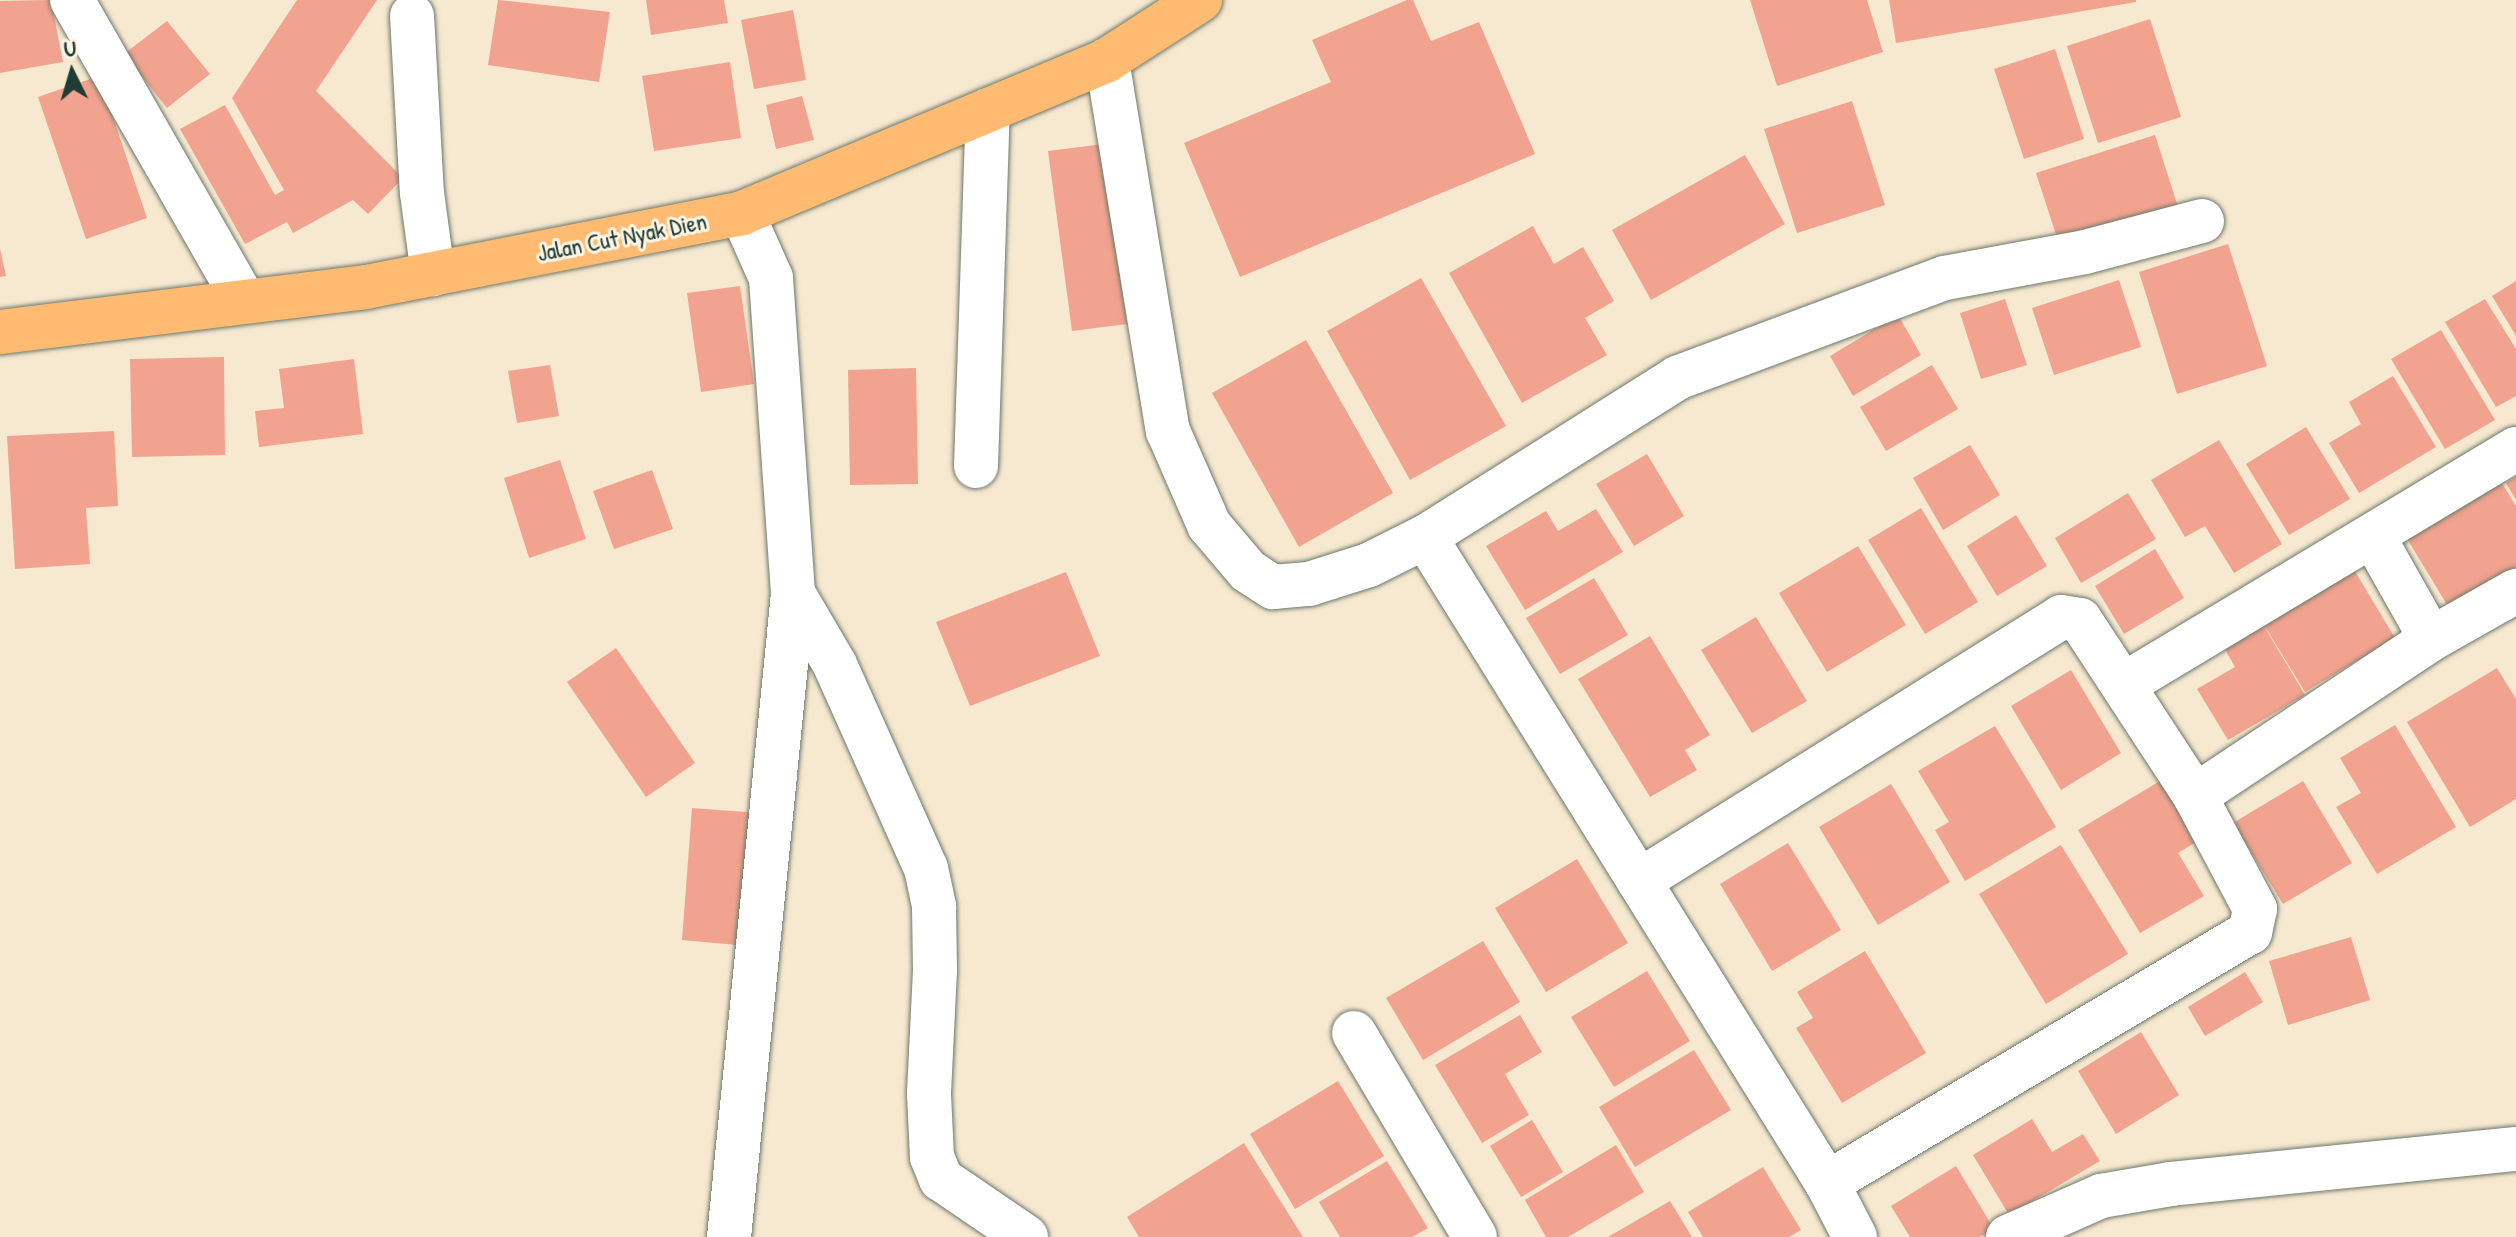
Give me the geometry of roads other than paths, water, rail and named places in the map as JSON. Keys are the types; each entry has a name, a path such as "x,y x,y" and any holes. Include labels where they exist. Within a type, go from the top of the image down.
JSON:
{"highway":[{"name":"Jalan Cut Nyak Dien","path":"0,332 433,274 742,213 1107,60 1200,0"}],"street":[{"path":"72,0 243,299"},
{"path":"412,16 422,193 433,274"},
{"path":"1107,60 1168,431 1209,525 1248,571 1273,587 1309,584 1369,565 1425,537 1677,378 1945,278 2085,252 2202,221"},
{"path":"976,466 988,110"},
{"path":"729,1237 793,593 771,278 742,213"},
{"path":"2123,685 2516,449"},
{"path":"2373,536 2431,639"},
{"path":"1425,537 1827,1183 1855,1237"},
{"path":"2195,796 2431,639 2516,591"},
{"path":"793,593 835,665 926,868 934,907 935,970 929,1094 932,1157 941,1179 1026,1237"},
{"path":"1639,881 2061,617 2080,620 2195,796 2255,909 2250,932 1827,1183"},
{"path":"1354,1033 1475,1237"},
{"path":"2008,1237 2101,1196 2171,1184 2516,1149"}]}
